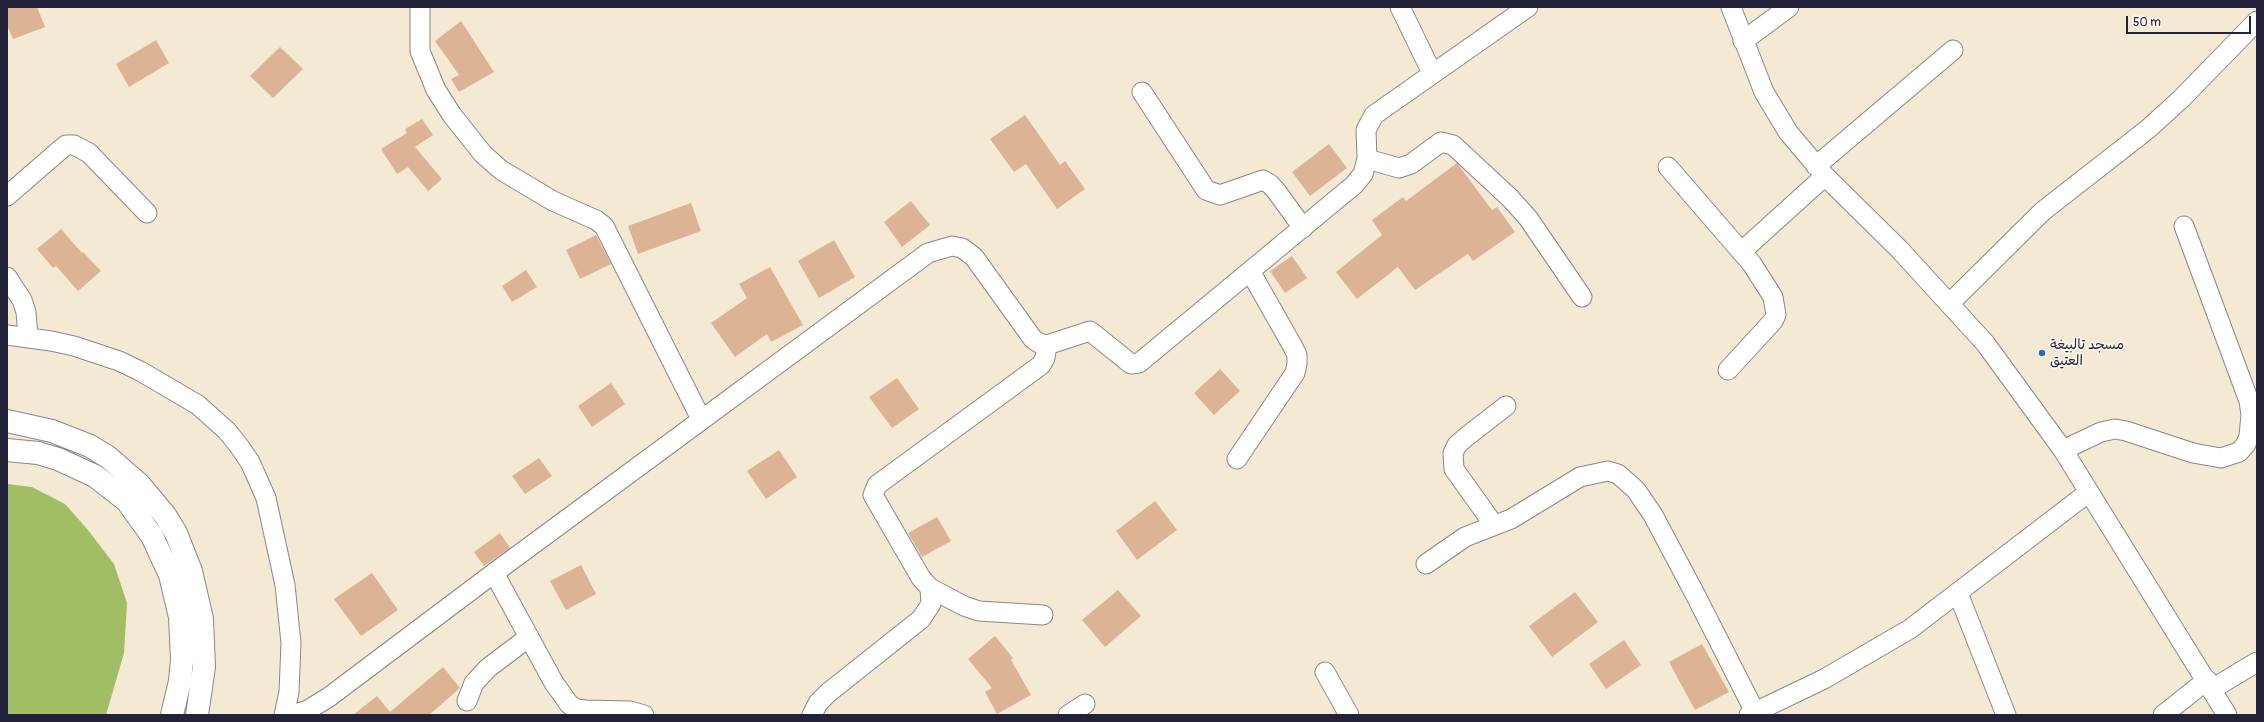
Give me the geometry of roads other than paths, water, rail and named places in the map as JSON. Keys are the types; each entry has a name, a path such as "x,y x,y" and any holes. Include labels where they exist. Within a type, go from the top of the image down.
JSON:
{"highway":[{"path":"7,421 52,430 90,446 113,461 139,484 165,516 176,533 191,571 202,619 204,667 196,715"},
{"path":"7,450 38,453 58,459 95,476 127,501 152,536 170,575 180,617 182,660 180,681 172,715"}],"street":[{"path":"420,7 420,51 436,90 452,115 483,154 501,170 553,201 596,220 604,226 701,419"},
{"path":"1400,7 1432,73"},
{"path":"292,715 319,704 701,419 928,253 940,248 952,246 962,248 974,257 1033,339 1047,345 1090,331 1131,364 1139,363 1354,185 1363,174 1367,159 1366,130 1374,116 1432,73 1528,7"},
{"path":"1731,7 1764,92 1796,144 1820,171 1950,303 1985,344 2063,450 2210,685 2227,715"},
{"path":"1743,41 1789,7"},
{"path":"1950,303 2043,211 2154,124 2257,21"},
{"path":"1741,252 1820,171 1953,50"},
{"path":"1142,92 1206,190 1220,195 1263,180 1270,184 1303,228"},
{"path":"1367,159 1399,168 1411,164 1441,142 1453,145 1510,198 1528,218 1582,297"},
{"path":"7,196 66,145 74,145 89,153 147,213"},
{"path":"1668,167 1752,264 1773,297 1776,315 1728,370"},
{"path":"2063,450 2101,432 2115,429 2126,431 2193,453 2220,458 2239,452 2246,444 2253,440 2249,401 2184,226"},
{"path":"1237,459 1295,373 1297,364 1297,355 1292,345 1250,272"},
{"path":"7,277 22,300 26,312 28,337"},
{"path":"7,335 28,337 97,353 154,378 198,405 213,417 242,451 259,480 266,498 285,585 291,643 290,680 284,715"},
{"path":"1043,615 979,612 964,606 930,588 921,578 876,505 872,495 873,490 877,485 1041,365 1045,358 1047,345"},
{"path":"1494,526 1454,469 1453,453 1457,445 1466,437 1506,406"},
{"path":"1426,564 1465,537 1511,519 1556,491 1589,474 1608,471 1628,480 1653,515 1700,602 1752,714 1824,679 1885,645 1910,629 2089,492"},
{"path":"494,573 554,683 569,704 576,709 630,711 644,715"},
{"path":"812,715 818,703 828,693 921,619 931,604 930,588"},
{"path":"1958,593 2006,715"},
{"path":"467,701 474,683 488,668 529,637"},
{"path":"2163,715 2210,685 2257,662"},
{"path":"1325,672 1349,715"},
{"path":"1068,715 1085,704"}],"place":[{"name":"مسجد تالبيغة العتيق","path":"2042,353"}]}
